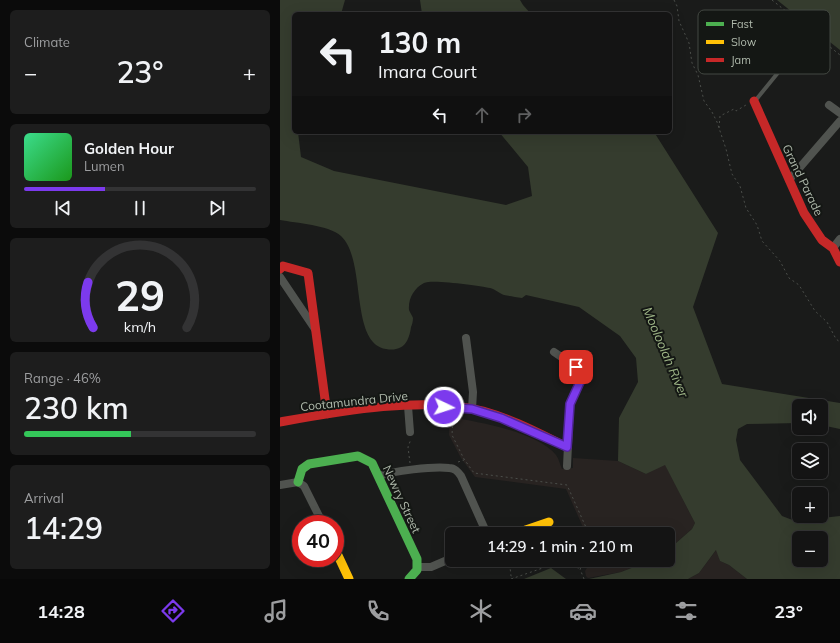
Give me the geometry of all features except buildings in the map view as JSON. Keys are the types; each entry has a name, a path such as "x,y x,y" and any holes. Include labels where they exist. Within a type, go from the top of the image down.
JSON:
{"street":[{"name":"Grand Parade","path":"754,101 804,213 822,240 833,248 840,262"},
{"path":"829,105 840,113"},
{"path":"789,180 840,121"},
{"path":"833,248 840,239"},
{"path":"280,269 283,266 308,273 327,414"},
{"path":"280,277 316,332"},
{"path":"466,338 473,392 472,409"},
{"path":"554,352 576,367 580,375 580,382 570,404 567,466"},
{"path":"408,406 410,432"},
{"name":"Cootamundra Drive","path":"280,422 327,414 408,406 472,409 501,418 567,447"},
{"name":"Newry Street","path":"298,482 305,465 358,456 367,459 372,463 379,476 418,559 419,567"},
{"path":"379,476 390,472 412,470 449,468 457,471 461,476 484,527"},
{"path":"280,485 298,482 307,490 319,515"},
{"path":"534,527 549,522"},
{"path":"408,579 416,574 419,567 431,567 445,561"},
{"path":"343,567 349,579"}],"lane":[{"path":"754,101 776,74"}],"path":[{"path":"674,0 677,6 679,21 689,42 692,63 698,75 704,101 712,112 719,129 732,174 740,186 746,208 757,225 762,241 777,257 789,278 799,285 815,311 827,322 836,339 840,342"},
{"path":"772,0 784,10"},
{"path":"830,47 840,55"},
{"path":"719,129 721,125 720,116 734,109 736,111 754,101"},
{"path":"453,408 452,436 464,459 474,473 567,485 586,527"},
{"path":"405,464 410,464 408,447 411,439 410,432"},
{"path":"458,465 455,463 464,459"},
{"path":"512,579 560,562 567,562 580,569 584,579"},
{"path":"510,567 511,576 514,578"}],"shaded area":[{"path":"450,417 507,429 536,440 547,447 556,455 562,469 573,468 573,458 618,461 646,474 665,464 695,523 692,529 675,544 675,527 583,527 566,489 475,477 461,458 449,435"},
{"path":"717,549 720,561 729,565 747,579 688,579 699,573"},
{"path":"588,567 634,567 621,572 588,578 585,571"}],"water":[{"name":"Mooloolah River","path":"280,0 345,0 342,12 292,12 292,134 298,134 301,157 334,171 506,205 532,196 528,167 501,134 655,134 718,233 693,307 722,384 815,399 792,399 792,423 747,424 738,429 736,440 740,460 782,516 792,520 792,523 828,523 828,517 840,516 840,579 747,579 729,565 720,561 716,550 699,573 688,579 589,579 621,572 634,567 675,567 675,544 692,529 695,523 665,465 646,474 618,461 619,418 638,382 636,358 620,336 579,307 526,295 522,298 504,295 492,289 467,284 429,282 420,285 411,298 409,310 413,319 407,341 404,345 397,349 386,349 375,343 367,332 362,317 354,263 349,248 341,236 336,232 321,227 280,220"},
{"path":"420,0 520,0 529,12 422,12"},
{"path":"777,0 840,0 840,50 830,42 830,10 790,10"},
{"path":"828,401 840,403 840,429 828,426"},
{"path":"551,568 566,579 524,579"}],"traffic: fast":[{"path":"298,482 302,469 309,464 358,456 372,463 417,559 417,570 409,579"}],"traffic: slow":[{"path":"534,527 549,522"},
{"path":"343,567 349,579"}],"traffic: jam":[{"path":"754,101 804,213 822,240 833,248 840,262"},
{"path":"280,269 283,266 308,273 327,414"},
{"path":"280,422 382,407 408,405 459,407 483,411 505,418 567,447"}],"route":[{"path":"444,407 472,409 501,418 567,447 570,404 580,382 580,375 576,367"}]}
